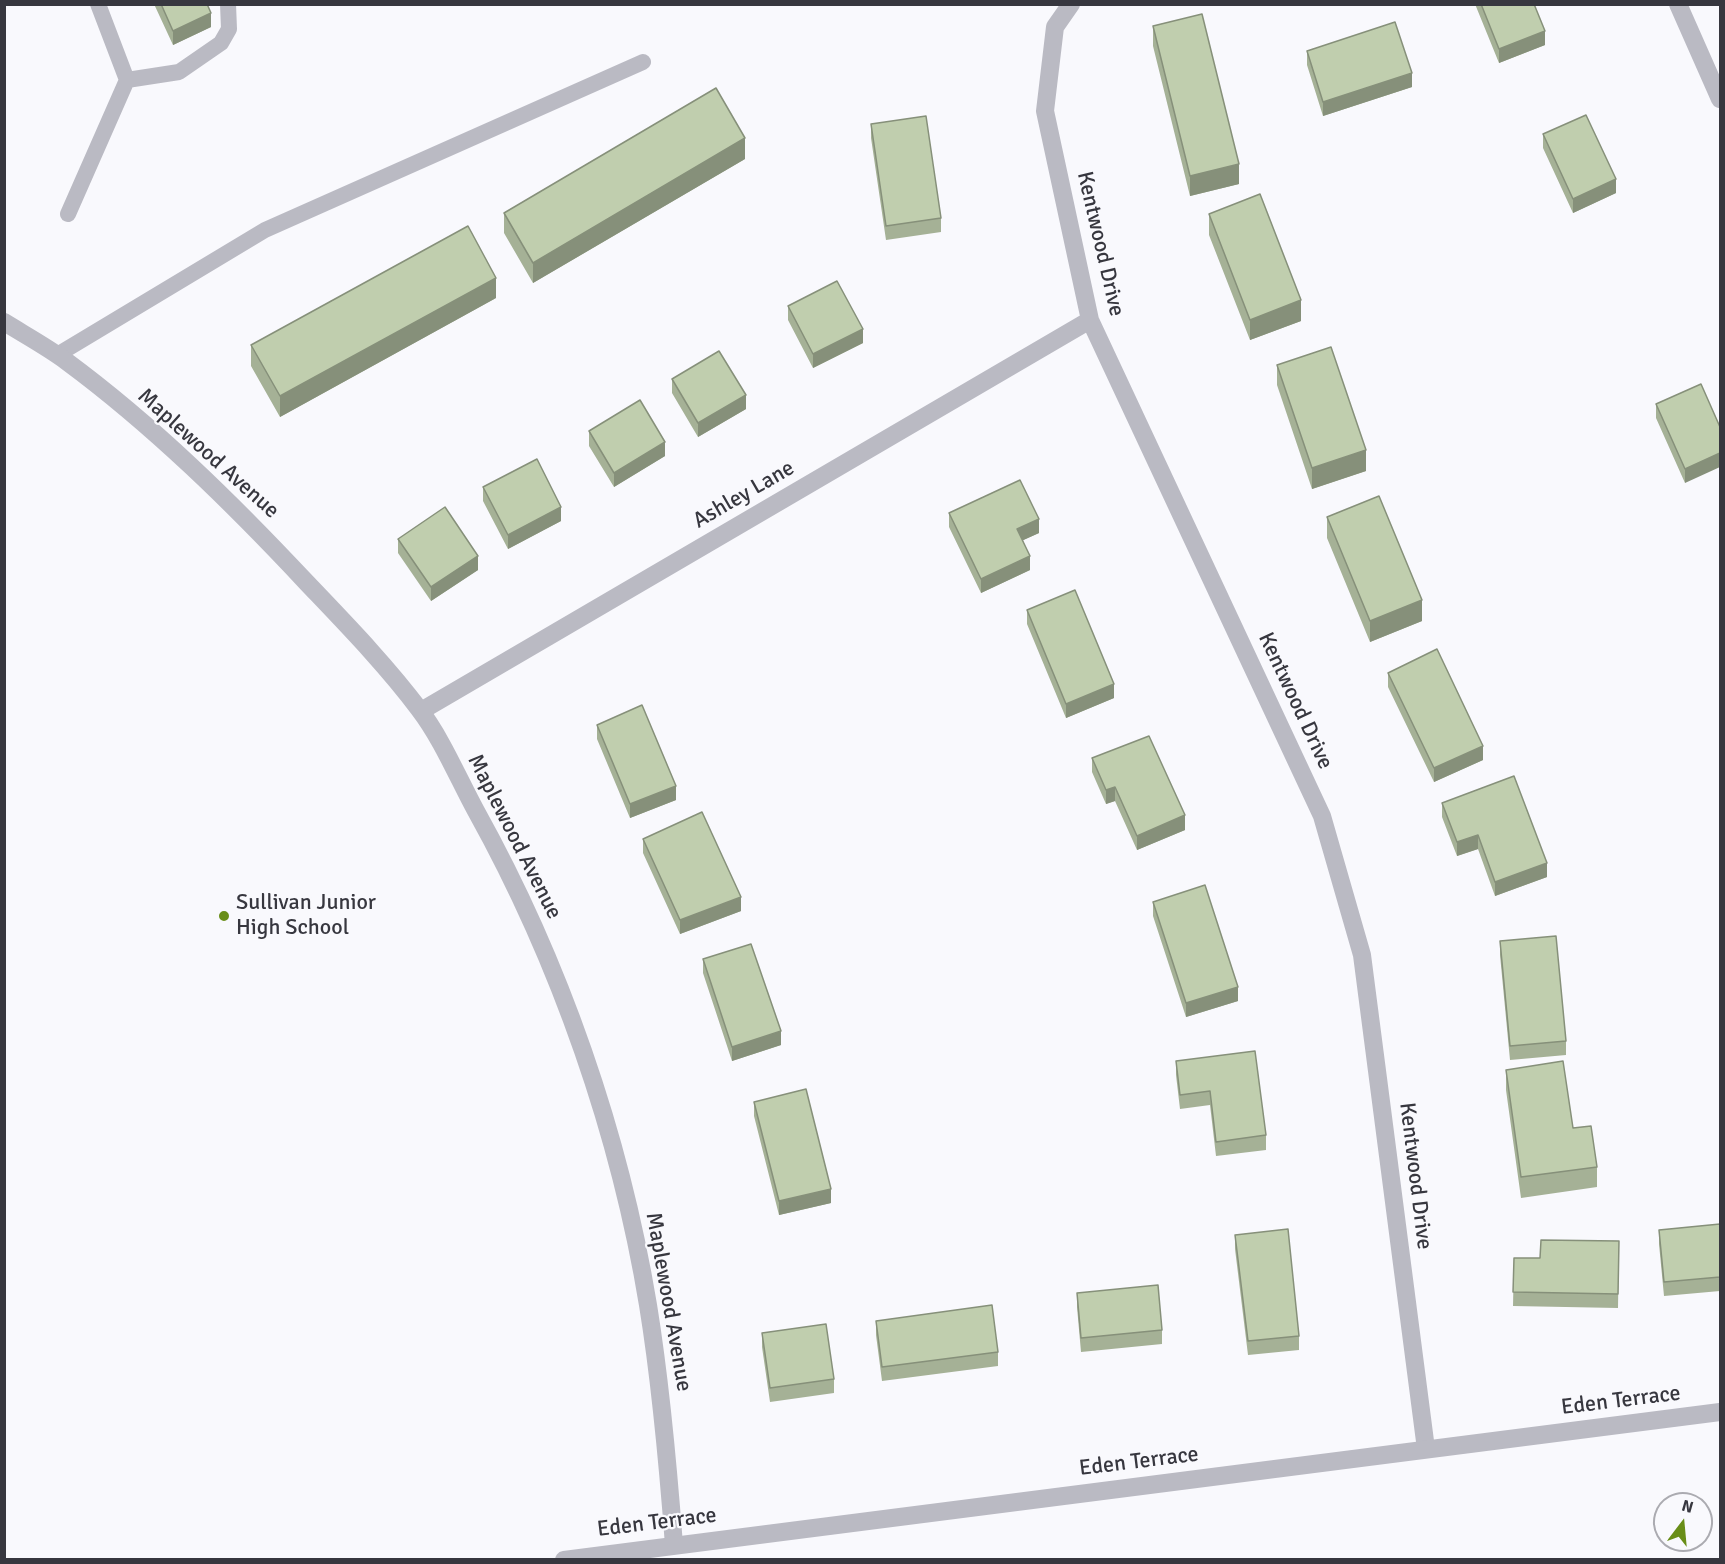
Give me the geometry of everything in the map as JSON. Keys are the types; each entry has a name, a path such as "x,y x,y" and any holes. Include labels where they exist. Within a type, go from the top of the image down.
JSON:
{"street":[{"name":"Kentwood Drive","path":"1071,4 1055,27 1045,111 1090,320 1322,816 1362,955 1426,1449"},
{"path":"1678,4 1720,99"},
{"name":"Ashley Lane","path":"421,711 1090,320"},
{"name":"Maplewood Avenue","path":"4,322 57,355 175,451 260,533 342,619 421,711 499,852 548,961 589,1072 622,1186 647,1302 664,1420 674,1545"},
{"name":"Eden Terrace","path":"564,1560 1720,1412"}],"lane":[{"path":"68,214 127,80 98,4"},
{"path":"127,80 179,72 221,43 229,29 228,4"},
{"path":"57,355 265,230 643,62"}],"building":[{"path":"161,4 207,4 211,13 173,31"},
{"path":"1481,4 1534,4 1545,31 1499,49"},
{"path":"1202,14 1239,164 1190,176 1153,26"},
{"path":"1395,22 1412,73 1323,102 1307,51"},
{"path":"716,88 745,138 533,263 504,213"},
{"path":"1586,115 1616,179 1573,199 1543,134"},
{"path":"926,116 941,218 886,226 871,124"},
{"path":"1260,194 1301,300 1250,320 1209,214"},
{"path":"468,226 496,278 280,396 251,345"},
{"path":"837,281 863,329 813,354 788,306"},
{"path":"1331,347 1366,450 1312,468 1277,365"},
{"path":"719,351 746,395 698,423 672,379"},
{"path":"1701,384 1720,427 1720,453 1685,469 1656,404"},
{"path":"640,400 665,442 614,473 589,431"},
{"path":"537,459 561,507 508,535 483,487"},
{"path":"1020,480 1039,519 1017,529 1030,556 981,579 949,513"},
{"path":"1379,496 1422,600 1370,621 1327,517"},
{"path":"445,507 478,556 431,587 398,539"},
{"path":"1075,590 1114,684 1066,704 1027,610"},
{"path":"1437,649 1483,746 1434,768 1388,673"},
{"path":"642,705 676,786 630,804 597,725"},
{"path":"1149,736 1185,815 1137,836 1115,787 1106,790 1092,758"},
{"path":"1514,776 1547,863 1495,882 1478,835 1457,842 1442,803"},
{"path":"702,812 741,897 680,920 643,839"},
{"path":"1205,885 1238,987 1186,1003 1153,902"},
{"path":"1556,936 1566,1041 1510,1046 1500,941"},
{"path":"751,944 781,1031 732,1047 703,959"},
{"path":"1255,1051 1266,1135 1216,1142 1210,1091 1180,1095 1176,1061"},
{"path":"1563,1061 1573,1128 1591,1126 1597,1167 1521,1177 1506,1070"},
{"path":"806,1089 831,1189 779,1201 754,1102"},
{"path":"1720,1224 1720,1277 1664,1282 1659,1230"},
{"path":"1288,1229 1299,1336 1248,1341 1235,1235"},
{"path":"1541,1240 1619,1241 1618,1294 1513,1292 1514,1258 1540,1258"},
{"path":"1158,1285 1162,1330 1081,1338 1077,1293"},
{"path":"992,1305 998,1352 882,1367 876,1321"},
{"path":"826,1324 834,1379 770,1388 762,1333"}],"place":[{"name":"Sullivan Junior High School","path":"224,916"}]}
